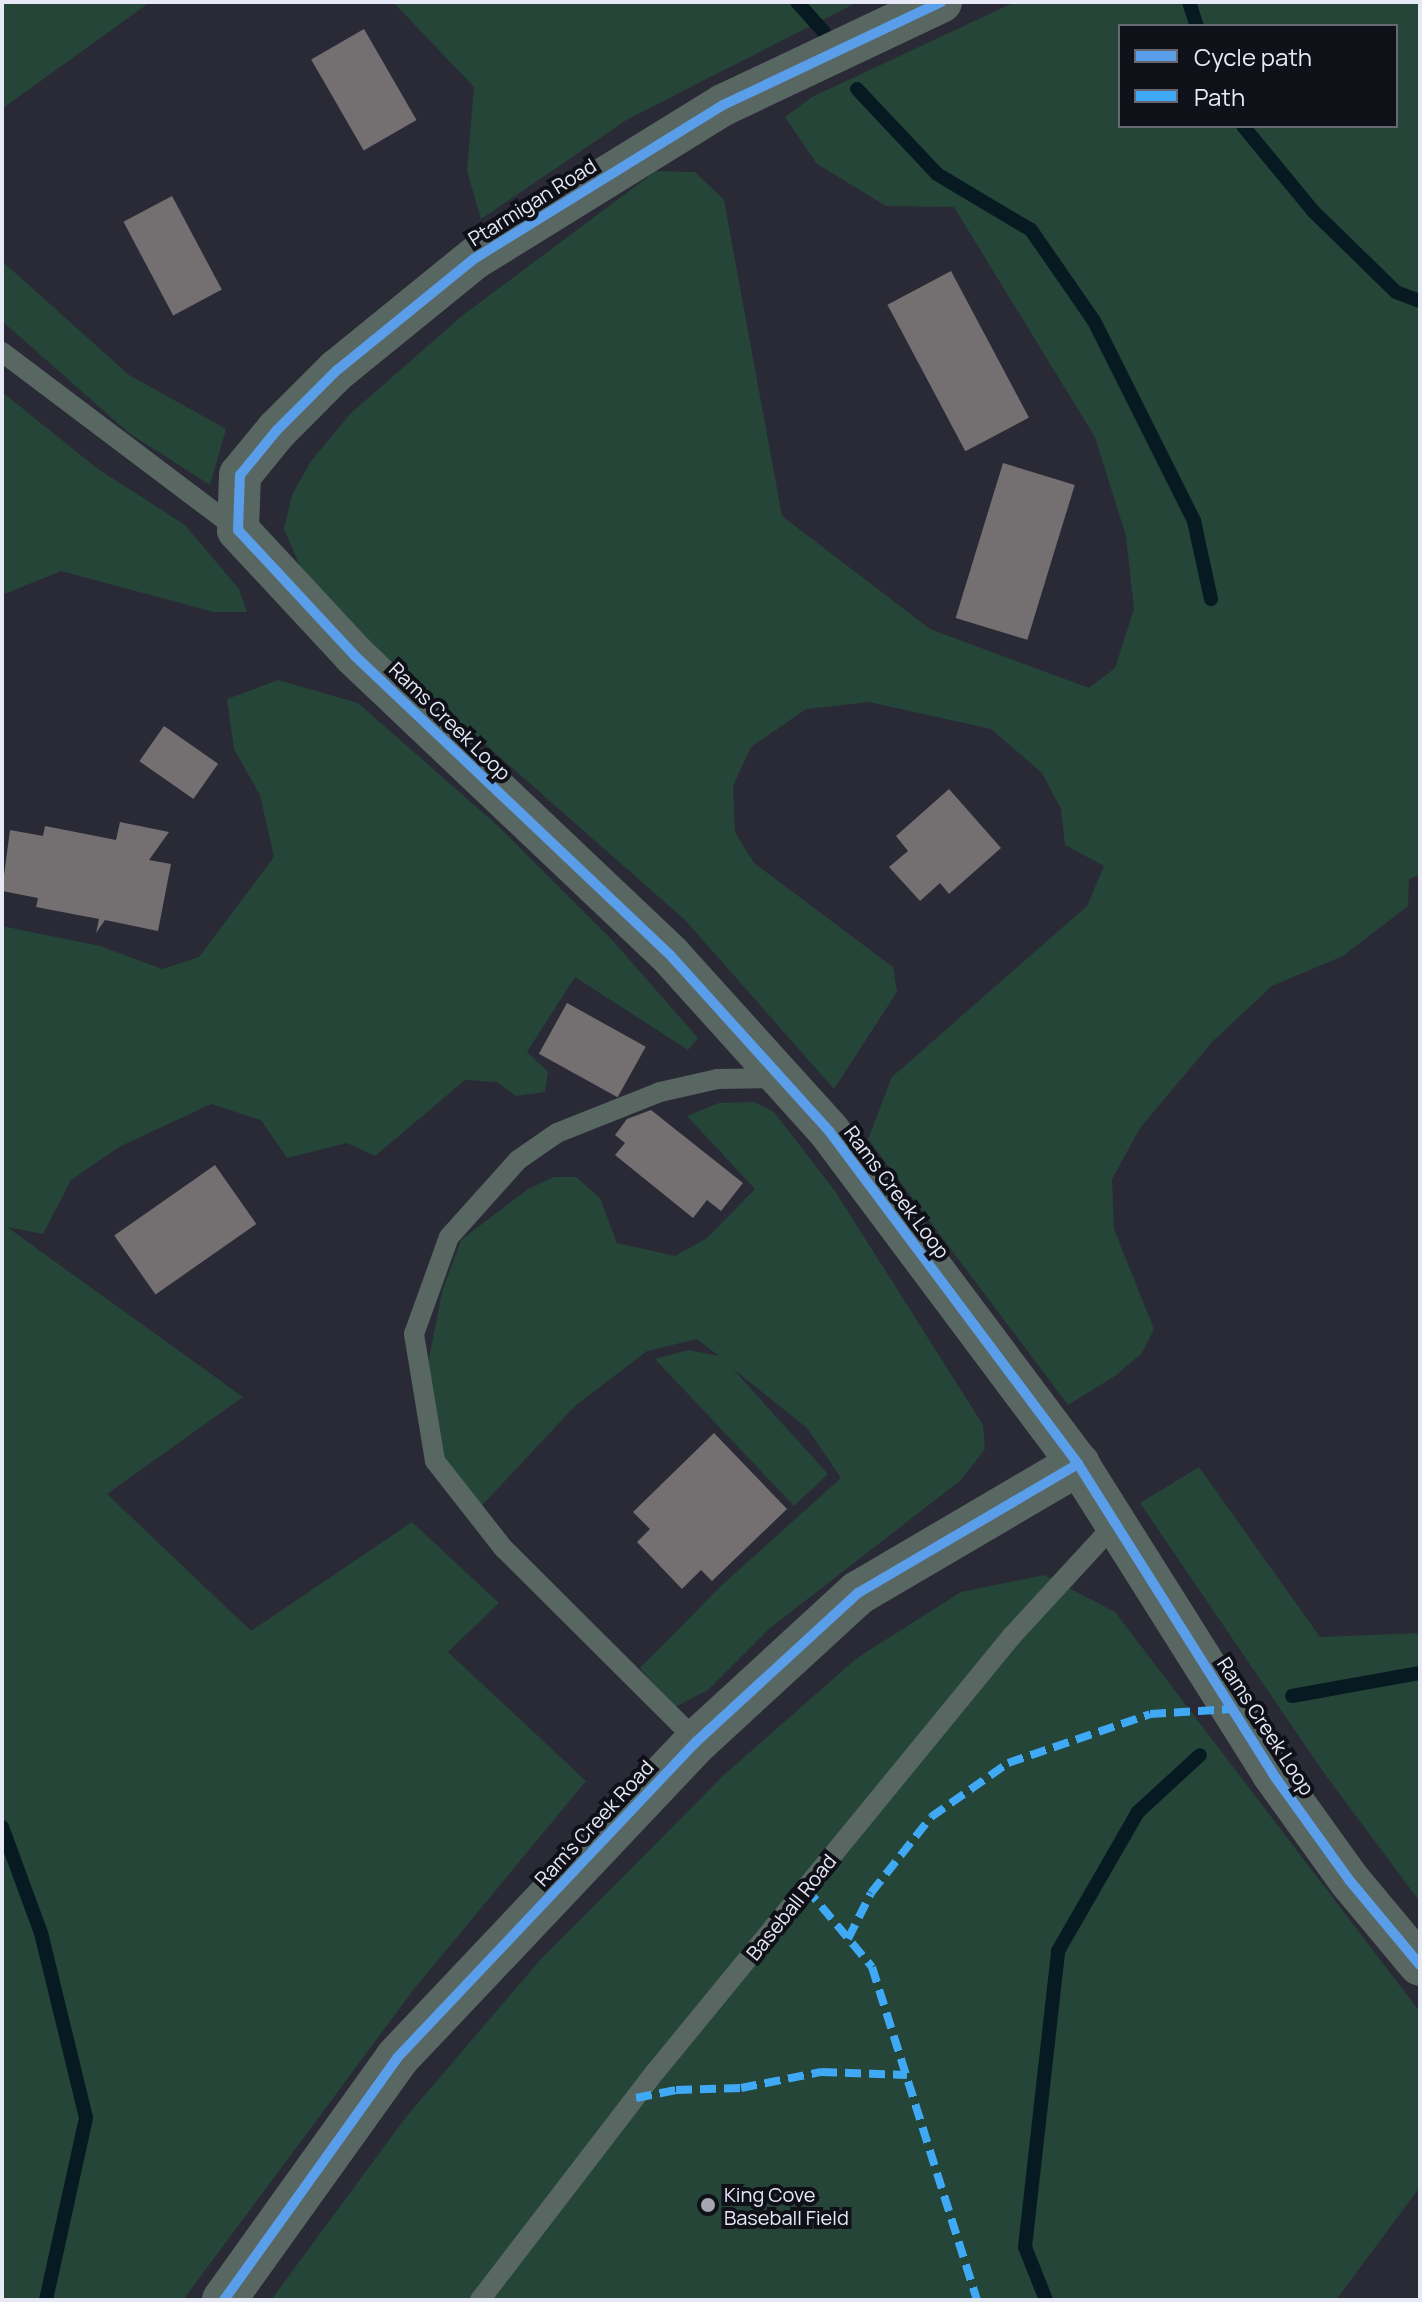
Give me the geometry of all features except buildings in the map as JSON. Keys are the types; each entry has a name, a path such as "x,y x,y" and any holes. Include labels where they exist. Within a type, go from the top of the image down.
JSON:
{"street":[{"name":"Ptarmigan Road","path":"238,530 240,475 277,430 337,370 475,258 723,105 941,2"},
{"name":"Rams Creek Loop","path":"238,530 354,655 671,956 829,1131 1078,1464 1273,1774 1350,1881 1420,1965"},
{"name":"Ram's Creek Road","path":"224,2300 397,2058 697,1741 858,1593 1078,1464"}],"lane":[{"path":"2,352 238,530"},
{"path":"697,1741 504,1549 435,1461 414,1334 449,1237 518,1160 547,1139 590,1116 660,1092 717,1079 778,1078"},
{"name":"Baseball Road","path":"480,2300 656,2071 1001,1649 1114,1525"}],"green space":[{"path":"2,2 150,2 2,109"},
{"path":"393,2 858,2 628,119 481,219 467,171 474,87"},
{"path":"1015,2 1420,2 1420,875 1409,879 1408,906 1343,956 1272,986 1213,1041 1140,1128 1112,1179 1114,1229 1154,1329 1142,1353 1115,1376 1068,1405 868,1139 892,1077 1087,906 1104,866 1065,845 1061,809 1042,773 991,729 869,702 806,709 751,747 733,786 735,832 754,863 893,967 897,992 834,1089 685,920 376,648 303,573 284,529 292,495 311,461 350,414 463,315 656,171 695,172 724,200 782,516 930,629 1089,688 1115,668 1134,609 1126,536 1095,437 954,207 886,206 817,164 785,117 812,97"},
{"path":"2,261 129,375 226,429 210,485 129,433 2,321"},
{"path":"2,392 98,469 185,525 239,589 247,612 214,612 61,571 2,595"},
{"path":"278,680 358,703 498,826 613,941 698,1038 688,1050 575,977 527,1052 548,1072 545,1092 516,1096 497,1082 465,1080 375,1156 347,1143 287,1158 261,1120 211,1104 119,1147 71,1180 43,1234 7,1227 243,1397 107,1494 251,1631 412,1522 499,1603 448,1652 586,1781 414,1989 183,2300 2,2300 2,926 100,946 162,969 199,957 274,857 260,795 234,749 227,699"},
{"path":"754,1102 774,1112 835,1191 983,1425 985,1449 961,1480 770,1628 708,1690 675,1707 640,1668 723,1584 841,1478 807,1428 732,1368 828,1474 794,1506 655,1359 688,1350 719,1356 697,1339 647,1351 575,1406 476,1512 445,1479 428,1364 442,1292 461,1240 528,1189 554,1177 576,1177 600,1198 617,1243 675,1256 707,1238 755,1189 687,1116 719,1103"},
{"path":"1199,1467 1320,1637 1420,1633 1420,1902 1324,1773 1140,1503"},
{"path":"1044,1575 1115,1612 1420,2012 1420,2187 1336,2300 271,2300 406,2117 541,1959 725,1774 857,1658 961,1592"}],"waterway":[{"path":"797,2 824,32"},
{"path":"1189,2 1196,24"},
{"path":"857,89 937,174 1031,230 1094,321 1194,521 1211,599"},
{"path":"1245,128 1313,211 1396,292 1420,301"},
{"path":"1292,1696 1420,1673"},
{"path":"1046,2300 1025,2247 1058,1951 1138,1812 1200,1755"},
{"path":"2,1827 41,1933 86,2118 46,2300"}],"marked path":[{"path":"848,1939 871,1893 931,1817 1008,1763 1150,1714 1232,1709"},
{"path":"806,1888 872,1967 977,2300"},
{"path":"636,2098 676,2090 741,2088 821,2072 907,2075"}],"cycle path":[{"path":"941,2 723,105 475,258 337,370 277,430 240,475 238,530 354,655 671,956 829,1131 1078,1464 1273,1774 1350,1881 1420,1965"},
{"path":"224,2300 397,2058 697,1741 858,1593 1078,1464"}],"place":[{"name":"King Cove Baseball Field","path":"708,2205"}]}
